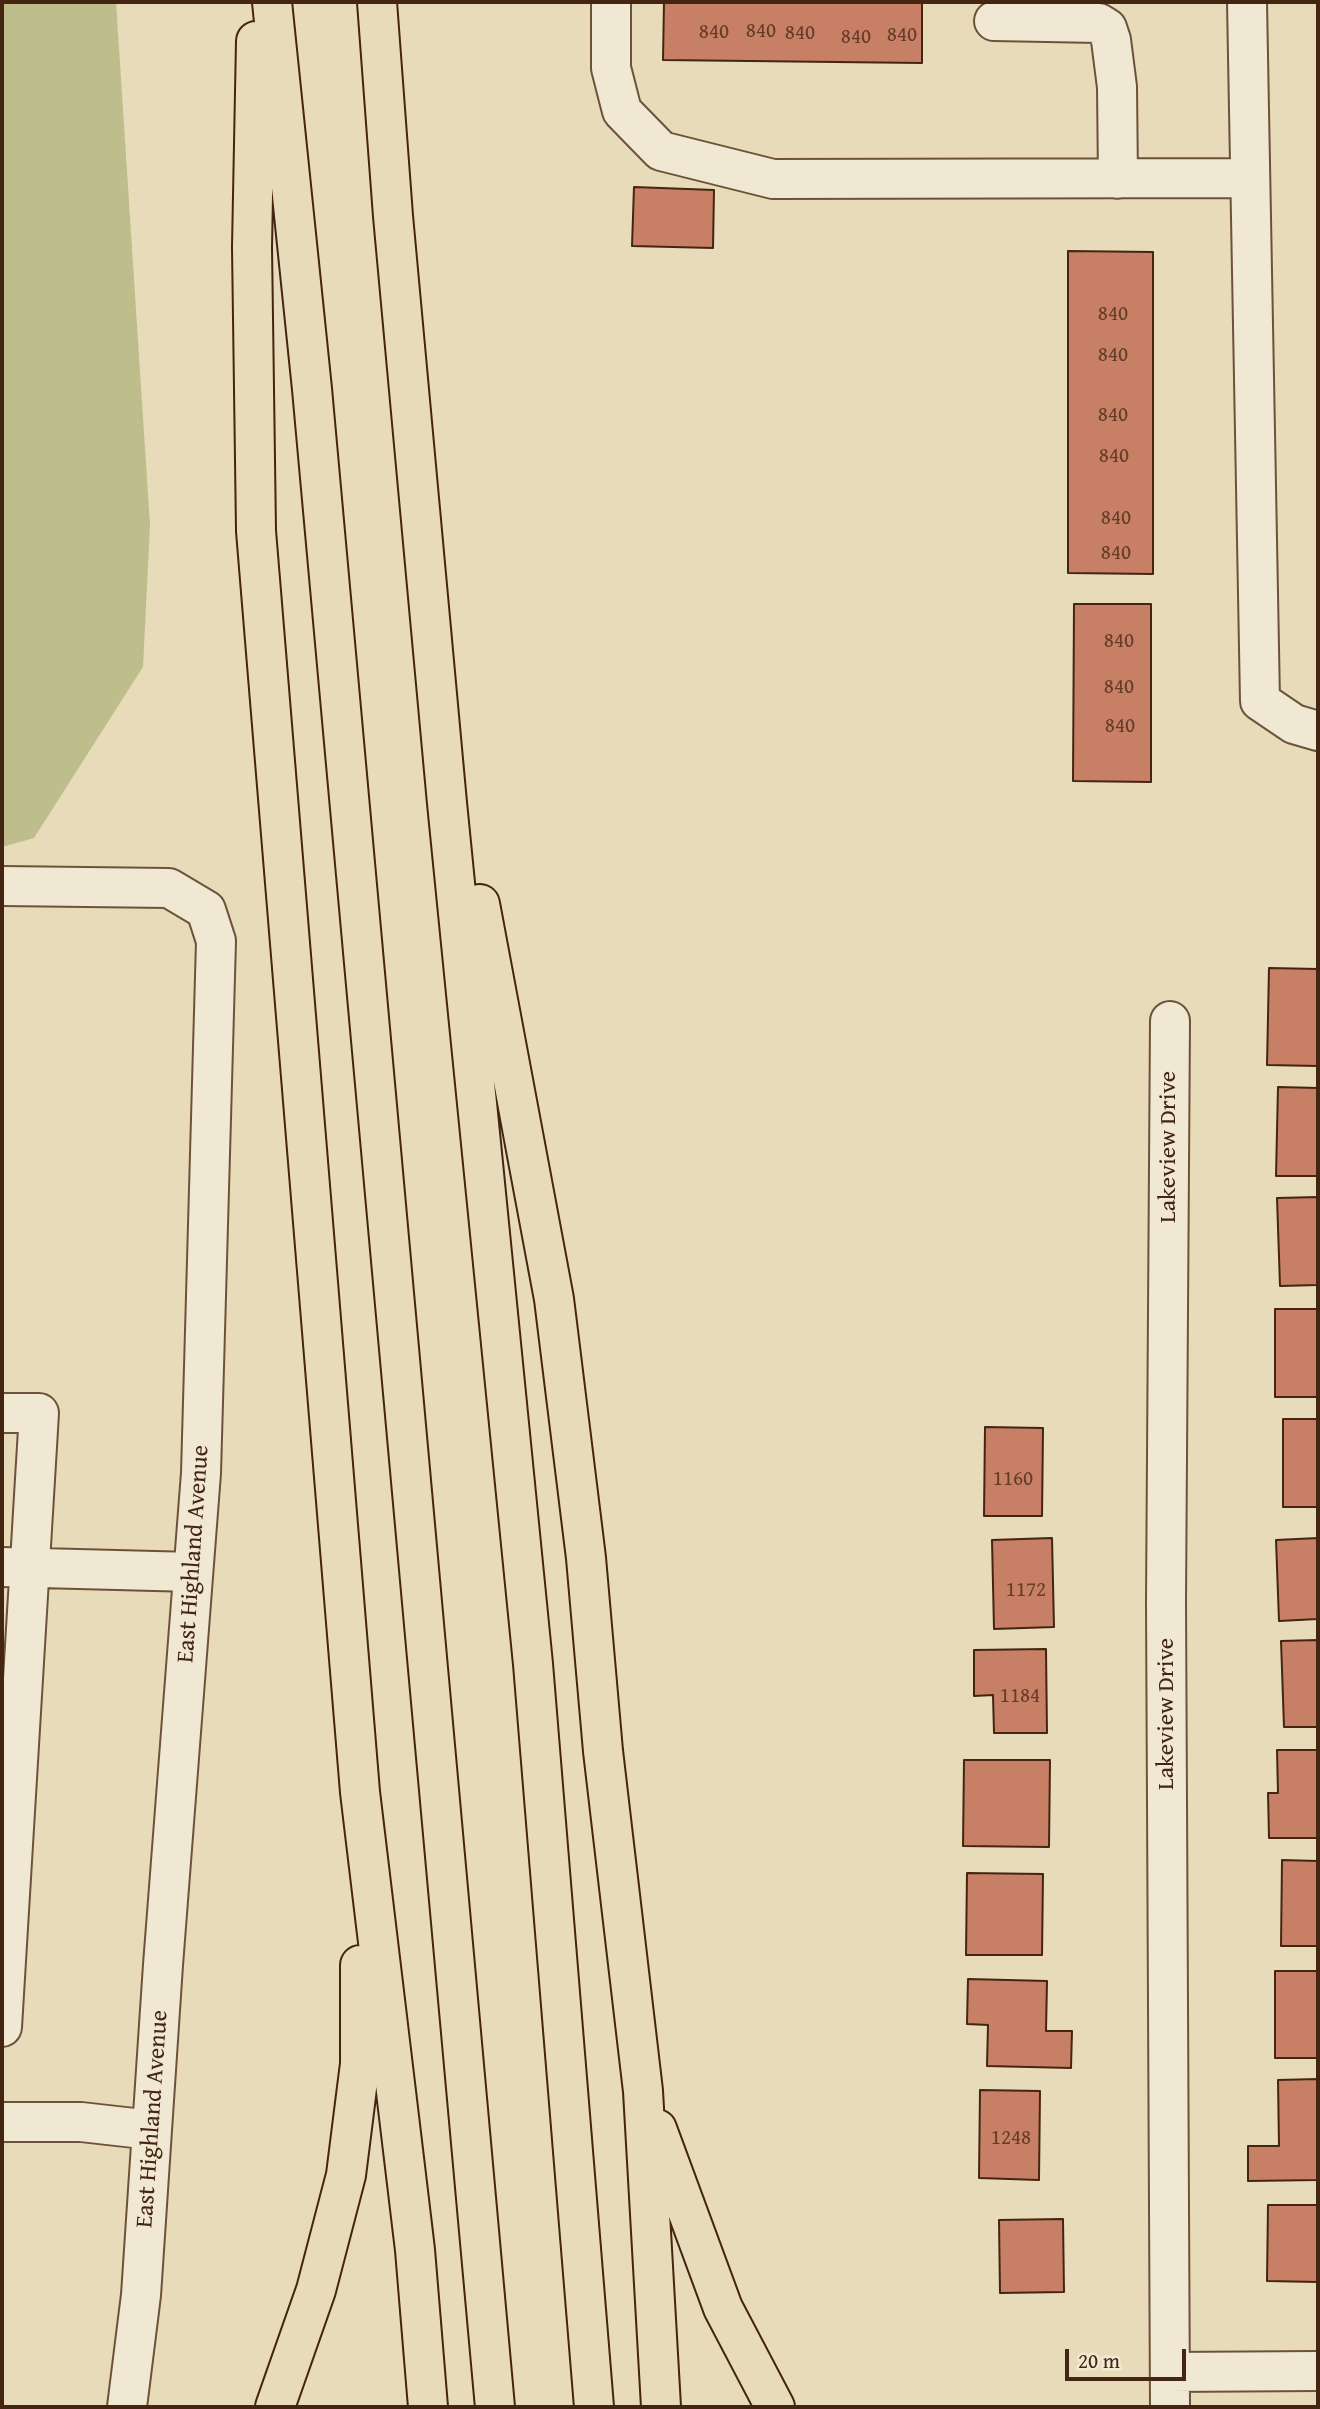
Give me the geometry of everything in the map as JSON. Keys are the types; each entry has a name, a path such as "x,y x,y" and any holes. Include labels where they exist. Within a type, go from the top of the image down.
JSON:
{"highway":[{"path":"257,2 252,247 256,531 360,1792 415,2250 429,2407"},
{"path":"272,2 312,389 495,2407"},
{"path":"377,2 450,831 533,1664 594,2407"},
{"path":"436,672 554,1299 586,1558 603,1751 643,2091 661,2407"},
{"path":"275,2407 316,2290 346,2175 360,2064 360,1792"},
{"path":"643,2091 723,2308 775,2407"}],"street":[{"path":"611,2 611,68 622,111 661,151 773,179 1250,178"},
{"path":"1247,2 1260,701 1294,724 1318,731"},
{"path":"994,21 1099,23 1107,28 1117,87 1118,179"},
{"name":"East Highland Avenue","path":"2,886 169,888 206,910 216,941 201,1473 141,2295 127,2407"},
{"name":"Lakeview Drive","path":"1170,1021 1166,1614 1170,2389"},
{"path":"2,1413 39,1413 16,1567 2,2027"},
{"path":"16,1567 193,1573"},
{"path":"2,2122 81,2122 152,2130"},
{"path":"1170,2389 1318,2371"}],"green space":[{"path":"2,2 116,2 150,525 143,667 34,838 2,847"}],"building":[{"path":"664,2 922,2 922,63 663,60"},
{"path":"1318,2 1318,133 1317,133"},
{"path":"634,187 714,190 713,248 632,246"},
{"path":"1068,251 1153,252 1153,574 1068,573"},
{"path":"1074,604 1151,604 1151,782 1073,781"},
{"path":"1269,968 1318,969 1318,1066 1267,1065"},
{"path":"1278,1087 1318,1088 1318,1176 1276,1176"},
{"path":"1318,1197 1318,1285 1280,1286 1277,1198"},
{"path":"1275,1309 1318,1309 1318,1397 1275,1397"},
{"path":"1283,1419 1318,1419 1318,1507 1283,1507"},
{"path":"985,1427 1043,1428 1042,1516 984,1516"},
{"path":"1052,1538 1054,1627 994,1629 992,1540"},
{"path":"1318,1538 1318,1619 1279,1621 1276,1540"},
{"path":"1318,1640 1318,1727 1284,1727 1281,1641"},
{"path":"1046,1649 1047,1733 994,1733 993,1695 974,1696 974,1650"},
{"path":"1277,1750 1318,1750 1318,1838 1269,1838 1268,1793 1278,1793"},
{"path":"964,1760 1050,1760 1049,1847 963,1846"},
{"path":"1282,1860 1318,1861 1318,1946 1281,1946"},
{"path":"967,1873 1043,1874 1042,1955 966,1955"},
{"path":"1275,1971 1318,1971 1318,2058 1275,2058"},
{"path":"968,1979 1047,1981 1046,2031 1072,2031 1071,2068 987,2066 988,2025 967,2024"},
{"path":"1318,2079 1318,2180 1248,2181 1248,2146 1279,2146 1278,2080"},
{"path":"980,2090 1040,2091 1039,2180 979,2178"},
{"path":"1268,2205 1318,2205 1318,2282 1267,2281"},
{"path":"1063,2219 1064,2292 1000,2293 999,2220"}]}
